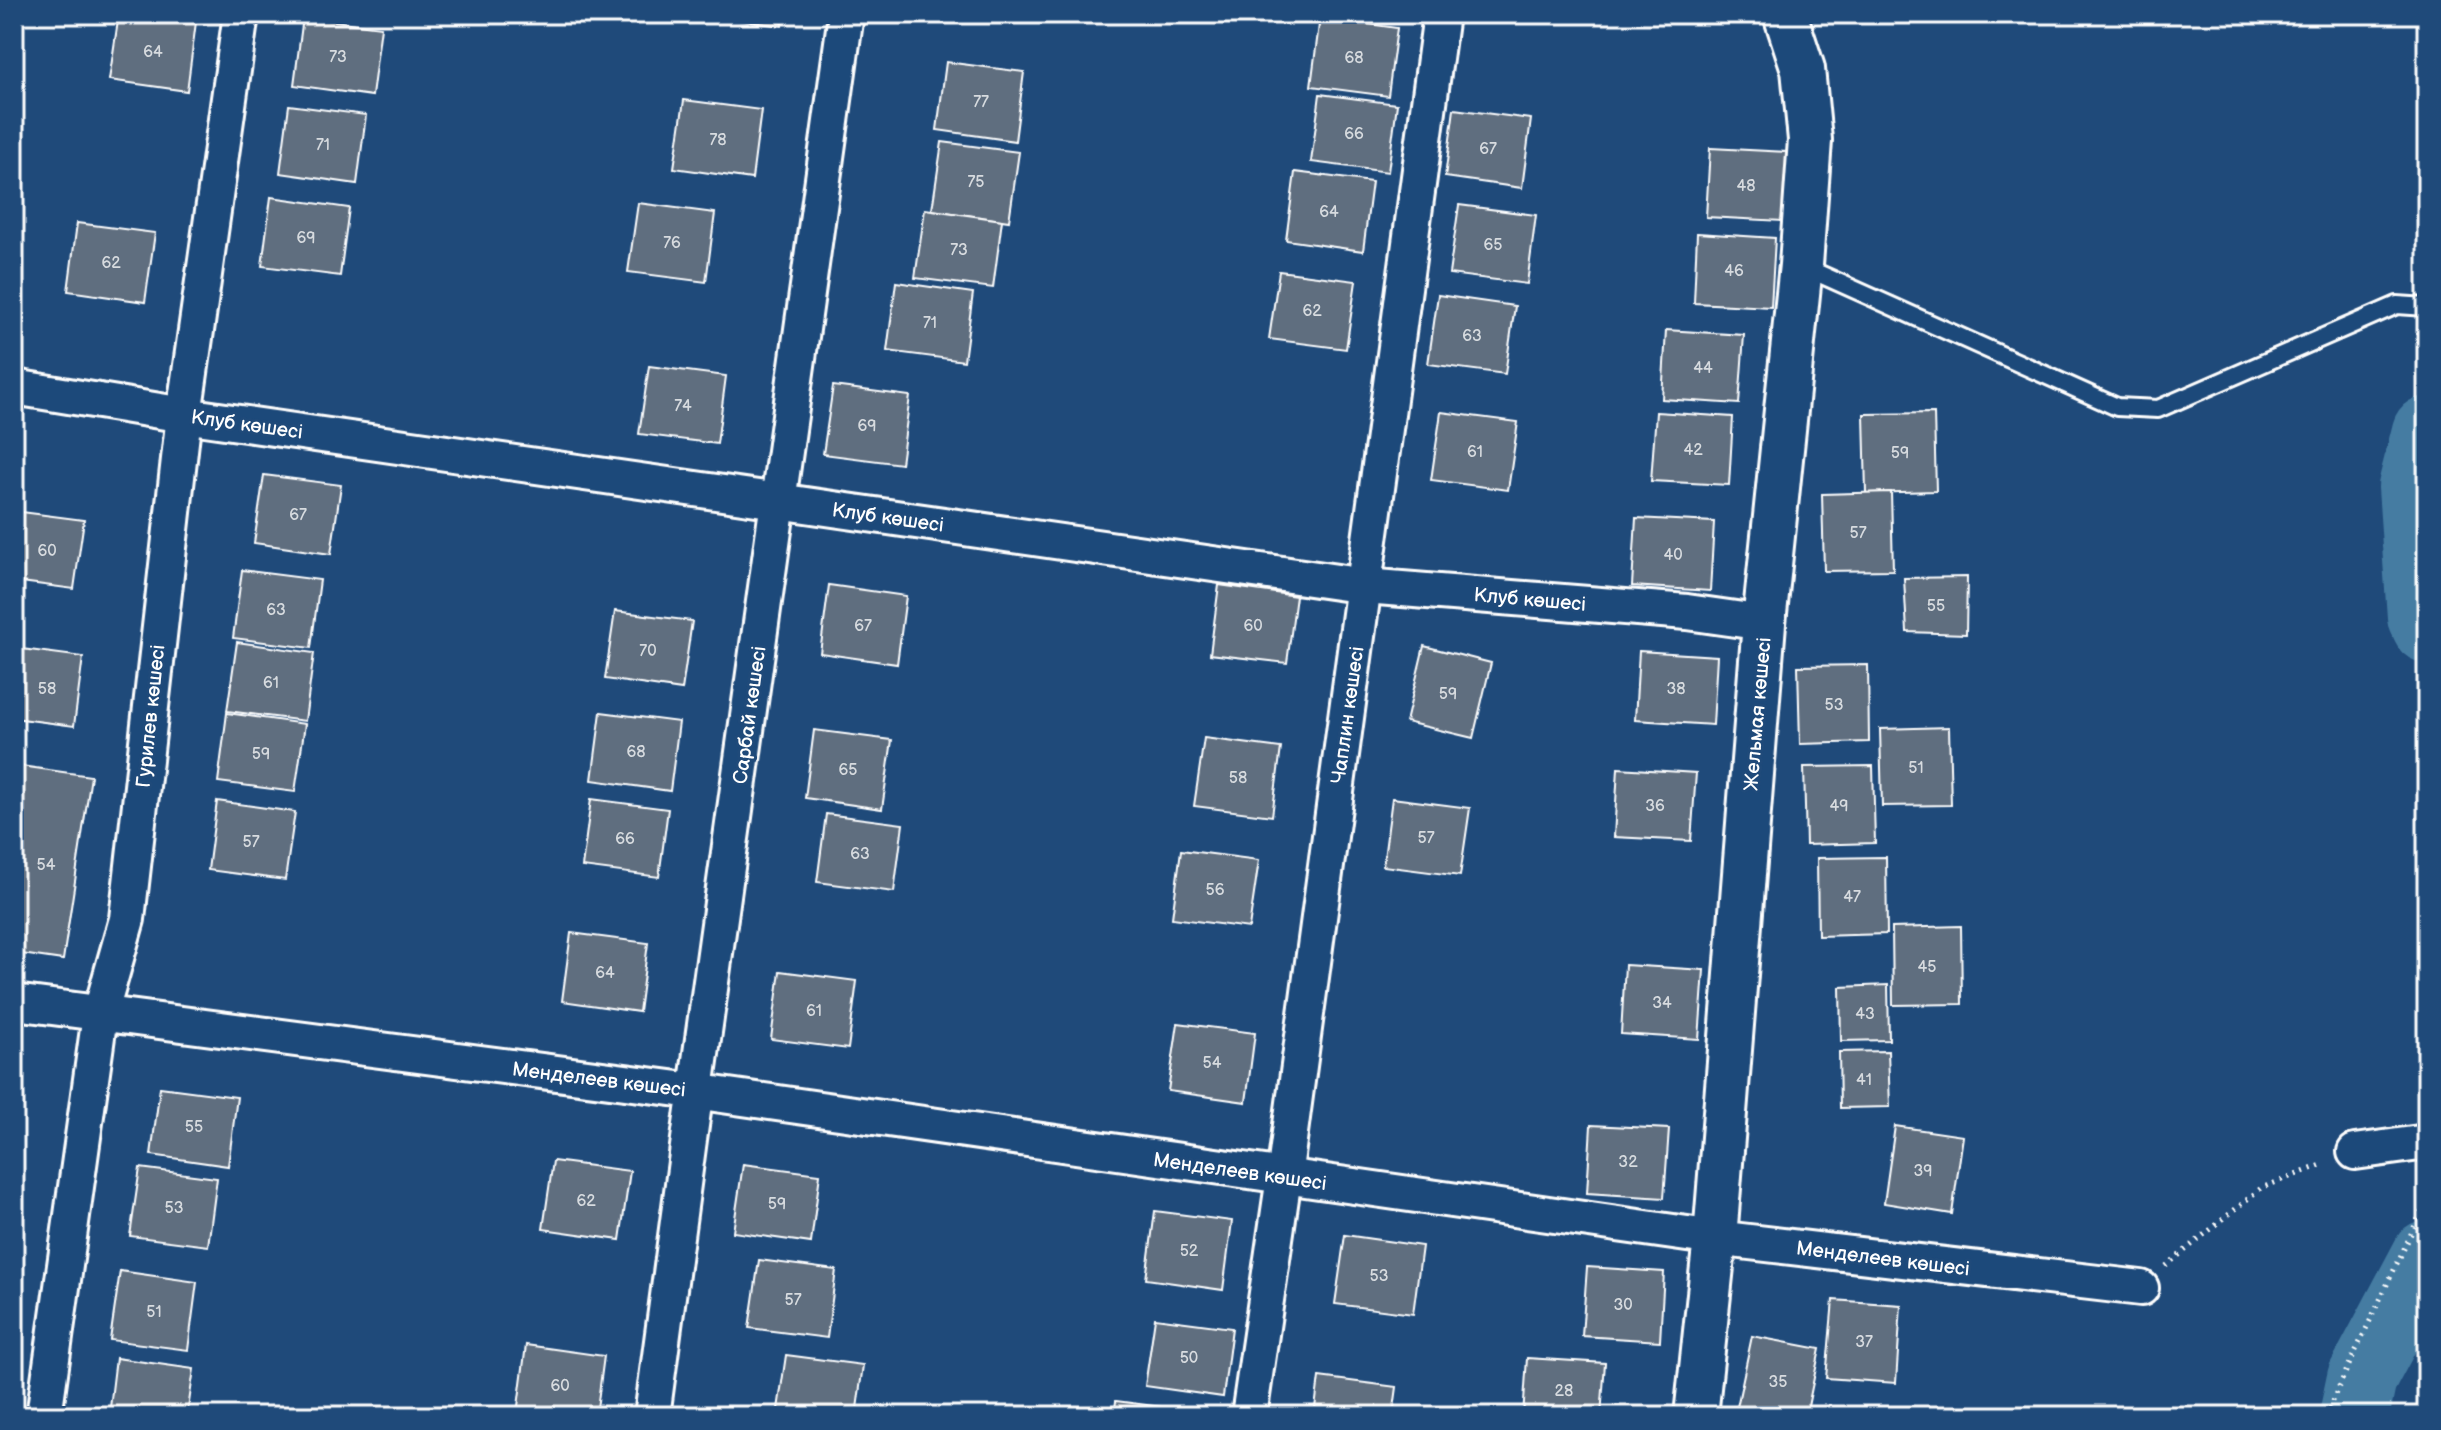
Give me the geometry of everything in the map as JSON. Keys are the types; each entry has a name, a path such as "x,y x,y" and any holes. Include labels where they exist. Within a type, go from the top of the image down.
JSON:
{"street":[{"name":"Гурилев көшесі","path":"44,1416 100,1015 127,919 184,415 241,14"},
{"name":"Сарбай көшесі","path":"652,1416 694,1091 780,502 846,14"},
{"name":"Чаплин көшесі","path":"1249,1416 1441,14"},
{"name":"Жельмая көшесі","path":"1696,1416 1715,1238 1764,623 1801,265 1810,140 1803,69 1785,14"},
{"name":"Клуб көшесі","path":"14,387 184,415 1365,586 1687,612 1764,623"},
{"name":"Менделеев көшесі","path":"14,1002 694,1091 1715,1238 2141,1288"},
{"path":"2355,1152 2427,1142"}],"lane":[{"path":"1801,265 2117,407 2158,409 2397,305 2422,307"}],"path":[{"path":"2141,1288 2261,1188 2355,1152"},
{"path":"2325,1416 2427,1200"}],"building":[{"path":"119,14 196,22 187,91 109,80"},
{"path":"706,14 784,14 782,26"},
{"path":"303,17 381,27 372,96 294,85"},
{"path":"1320,17 1397,28 1388,96 1311,86"},
{"path":"946,62 1024,72 1015,141 937,130"},
{"path":"1320,94 1397,104 1388,172 1311,162"},
{"path":"684,100 761,110 752,179 674,168"},
{"path":"289,105 366,115 357,184 280,173"},
{"path":"1454,109 1531,119 1522,188 1445,177"},
{"path":"942,142 1019,152 1009,221 932,210"},
{"path":"1710,148 1787,152 1783,221 1706,217"},
{"path":"1295,172 1372,182 1363,251 1286,240"},
{"path":"271,197 349,208 340,276 262,266"},
{"path":"638,203 715,213 706,282 628,272"},
{"path":"1459,205 1536,215 1527,284 1449,274"},
{"path":"925,209 1002,220 993,288 915,278"},
{"path":"77,223 155,233 145,302 68,291"},
{"path":"1697,233 1775,238 1771,307 1694,303"},
{"path":"1279,271 1356,281 1346,349 1269,339"},
{"path":"896,282 973,293 964,361 887,351"},
{"path":"1438,295 1515,306 1505,374 1428,364"},
{"path":"1666,330 1744,335 1739,404 1662,399"},
{"path":"649,366 726,376 717,444 639,434"},
{"path":"833,386 910,396 901,464 823,454"},
{"path":"1441,412 1518,422 1508,490 1431,480"},
{"path":"1656,412 1733,417 1729,485 1651,481"},
{"path":"1934,413 1936,491 1866,493 1864,414"},
{"path":"264,475 341,485 331,554 254,543"},
{"path":"1891,492 1893,570 1824,571 1822,494"},
{"path":"14,511 84,520 74,589 14,581"},
{"path":"1636,518 1714,522 1710,591 1632,586"},
{"path":"242,570 320,580 311,648 233,638"},
{"path":"1967,577 1966,634 1907,632 1904,578"},
{"path":"829,585 906,596 897,664 820,653"},
{"path":"1219,585 1296,596 1287,663 1210,654"},
{"path":"615,611 692,621 682,690 605,679"},
{"path":"237,642 314,653 305,721 227,711"},
{"path":"1424,646 1491,663 1473,738 1406,722"},
{"path":"14,648 83,657 74,726 14,718"},
{"path":"1639,651 1717,656 1713,725 1635,720"},
{"path":"1868,665 1869,742 1800,744 1798,666"},
{"path":"601,712 679,722 670,791 592,780"},
{"path":"227,713 305,724 295,792 218,782"},
{"path":"1949,727 1951,805 1882,806 1880,729"},
{"path":"814,730 892,740 882,809 805,798"},
{"path":"1204,738 1281,748 1272,816 1194,806"},
{"path":"14,765 91,776 63,960 14,953"},
{"path":"1873,766 1875,843 1806,845 1804,767"},
{"path":"1618,768 1696,773 1691,841 1614,837"},
{"path":"1392,798 1470,808 1460,876 1383,866"},
{"path":"591,799 668,809 659,877 582,867"},
{"path":"217,801 295,812 285,880 208,870"},
{"path":"826,814 903,824 894,892 817,882"},
{"path":"1181,850 1259,860 1249,928 1172,918"},
{"path":"1886,857 1887,934 1818,936 1817,858"},
{"path":"1961,926 1962,1004 1893,1005 1892,928"},
{"path":"571,933 648,943 639,1012 562,1001"},
{"path":"1625,965 1704,970 1699,1039 1621,1034"},
{"path":"780,971 857,981 848,1049 771,1039"},
{"path":"1888,985 1889,1040 1841,1041 1840,987"},
{"path":"1178,1023 1255,1033 1246,1102 1168,1091"},
{"path":"1888,1051 1890,1107 1840,1108 1839,1052"},
{"path":"160,1087 237,1097 228,1166 151,1155"},
{"path":"1591,1125 1669,1129 1664,1198 1587,1193"},
{"path":"1895,1126 1963,1136 1952,1214 1884,1203"},
{"path":"553,1161 630,1171 620,1240 543,1229"},
{"path":"743,1164 820,1174 811,1243 733,1232"},
{"path":"140,1168 217,1178 208,1246 130,1236"},
{"path":"1155,1211 1232,1221 1223,1290 1146,1279"},
{"path":"1345,1235 1422,1246 1413,1314 1335,1304"},
{"path":"759,1260 836,1270 827,1338 749,1328"},
{"path":"1587,1267 1664,1272 1660,1341 1582,1336"},
{"path":"120,1271 197,1282 188,1350 110,1340"},
{"path":"1833,1300 1901,1305 1896,1383 1826,1378"},
{"path":"1155,1318 1232,1328 1223,1397 1145,1386"},
{"path":"1752,1336 1820,1349 1806,1416 1758,1416 1736,1412"},
{"path":"526,1345 604,1356 596,1416 517,1414"},
{"path":"786,1355 863,1365 856,1416 777,1416"},
{"path":"116,1358 194,1369 187,1416 109,1416"},
{"path":"1527,1358 1605,1363 1601,1416 1523,1416"},
{"path":"1319,1377 1397,1387 1393,1416 1314,1416"},
{"path":"1116,1401 1193,1411 1192,1416 1114,1416"}],"waterway":[{"path":"2427,431 2413,487 2422,617 2427,628"},
{"path":"2354,1416 2362,1378 2427,1255"}]}
